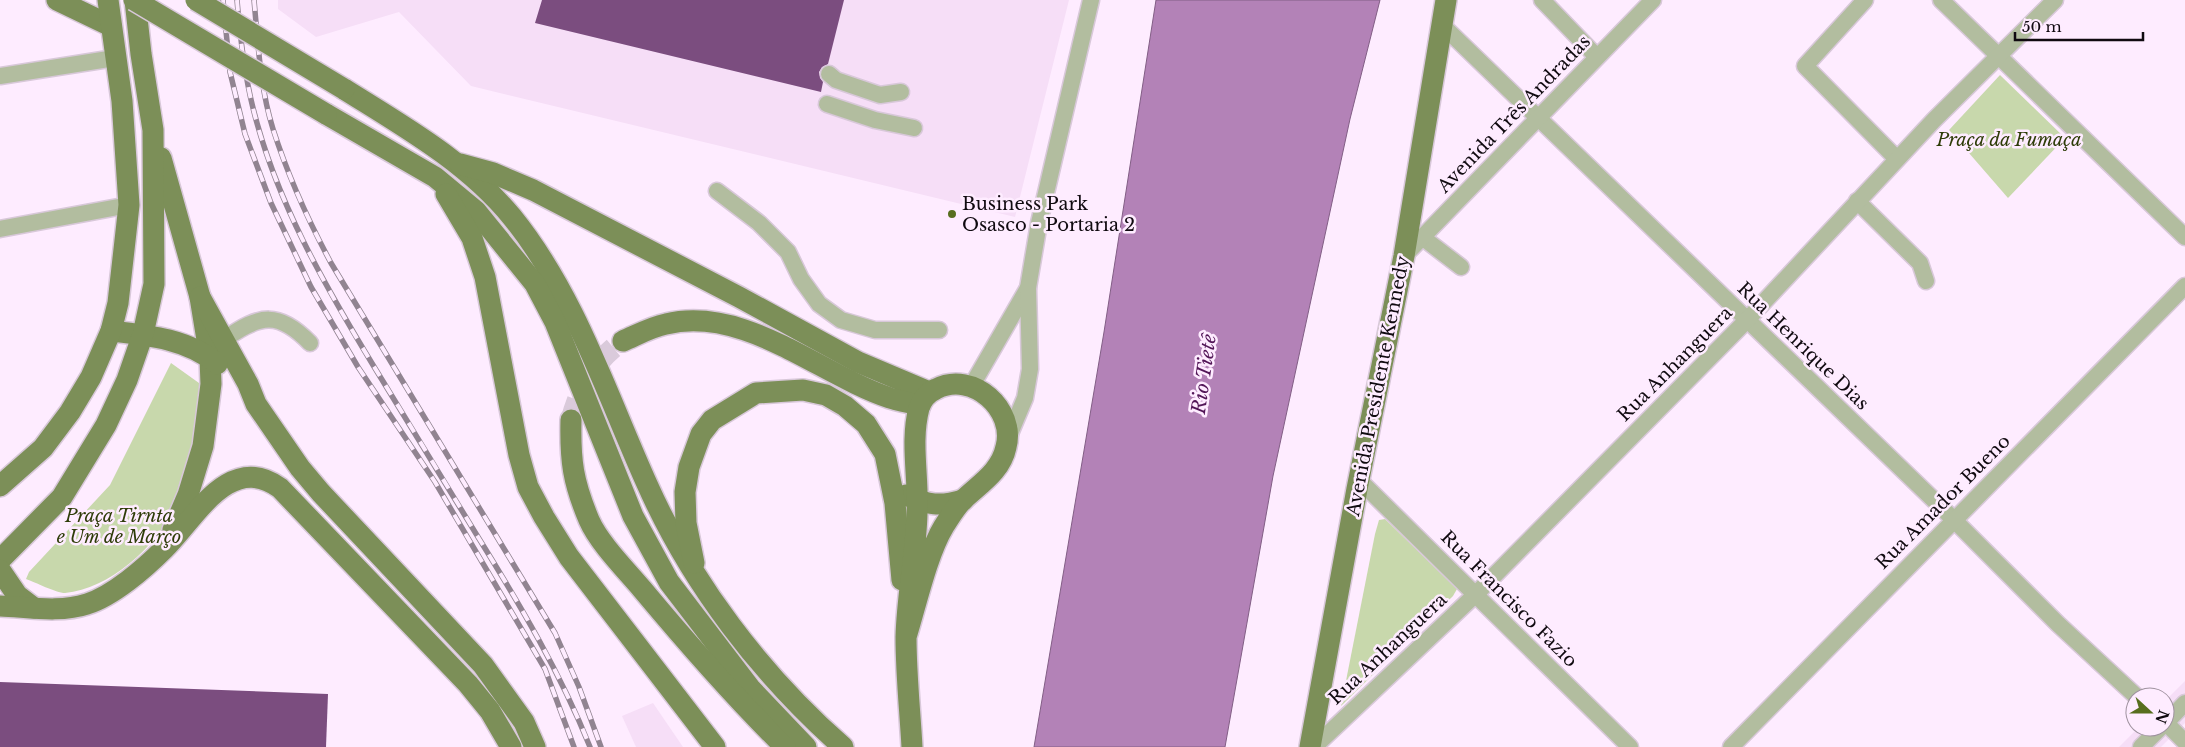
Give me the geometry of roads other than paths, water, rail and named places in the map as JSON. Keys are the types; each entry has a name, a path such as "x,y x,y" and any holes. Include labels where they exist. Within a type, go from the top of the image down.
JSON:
{"main road":[{"path":"57,0 112,26"},
{"path":"0,486 43,448 70,412 91,377 111,331 122,278 129,205 126,144 108,0"},
{"path":"134,0 435,177 476,211 535,284 555,322 634,516 669,582 750,688 806,747"},
{"path":"134,0 153,130 200,296 210,358 210,400 203,446 188,495 165,549"},
{"path":"196,0 431,144 486,189 511,216 554,282 588,344 648,486 674,539 730,624 799,705 843,747"},
{"name":"Avenida Presidente Kennedy","path":"1310,747 1359,480 1404,256 1446,0"},
{"path":"0,560 62,496 106,425 127,380 143,334 154,284 153,130"},
{"path":"455,163 494,173 533,190 738,296 924,399"},
{"path":"435,177 472,238 479,254 487,285 518,455 528,487 569,557 715,747"},
{"path":"200,296 225,339 256,404"},
{"path":"623,342 666,324 687,321 715,322 738,328 777,344 890,398 924,399"},
{"path":"111,331 143,334 179,342 210,358 240,385 256,404 300,468 321,494 483,665 524,722 535,747"},
{"path":"950,384 971,387 984,393 996,402 1004,418 1009,436 1000,464 990,477 963,500 942,528 935,544 906,637 918,500 914,434 924,399 940,386 950,384"},
{"path":"696,574 686,523 685,492 689,468 702,434 712,420 756,393 802,390 826,395 845,406 866,424 874,434 885,454 891,480 895,503 906,637 912,747"},
{"path":"571,420 573,479 590,522 614,556 733,696 785,747"},
{"path":"0,606 67,609 87,604 108,594 165,549 214,492 238,478 261,478 271,481 280,488 468,684 490,711 511,747"},
{"path":"891,480 906,495 918,500 946,505 963,500"},
{"path":"0,570 17,595 34,608"}],"street":[{"path":"1542,0 1597,57"},
{"name":"Avenida Três Andradas","path":"1404,256 1653,0"},
{"path":"1865,0 1805,66 1897,159"},
{"path":"1940,0 2185,237"},
{"name":"Rua Anhanguera","path":"1314,747 1476,594 1747,320 1897,159 2055,0"},
{"path":"1009,436 1025,398 1030,368 1028,288 1039,223 1090,4"},
{"name":"Rua Henrique Dias","path":"1441,24 1954,520 2058,624 2126,687"},
{"path":"0,76 116,58"},
{"path":"829,74 836,80 880,96 901,92"},
{"path":"826,104 875,120 914,128"},
{"path":"717,191 759,223 788,252 801,279 819,304 841,320 875,330 939,330"},
{"path":"1857,201 1920,263 1926,280"},
{"path":"0,230 129,205"},
{"path":"1422,237 1461,267"},
{"name":"Rua Amador Bueno","path":"1731,747 2185,286"},
{"path":"971,387 1028,288"},
{"path":"225,339 238,330 262,320 279,320 295,327 310,343"},
{"name":"Rua Francisco Fazio","path":"1359,480 1630,747"},
{"path":"2175,713 2185,703"},
{"path":"2175,733 2185,742"},
{"path":"2141,747 2151,737"}],"water":[{"name":"Rio Tietê","path":"1156,0 1380,0 1350,119 1273,476 1225,747 1034,747 1104,332"}],"tunnel":[{"path":"571,420 584,386 596,366 613,348 623,341"}],"railway":[{"path":"223,0 230,72 245,134 271,203 311,287 358,367 435,482 545,669 574,747"},
{"path":"237,0 243,54 253,108 275,176 303,241 355,335 524,614 566,692 590,747"},
{"path":"254,0 265,98 285,164 306,214 331,263 555,633 579,687 601,747"}],"place":[{"name":"Business Park Osasco - Portaria 2","path":"952,214"}],"park label":[{"name":"Praça da Fumaça","path":"2009,140"},
{"name":"Praça Tirnta e Um de Março","path":"119,526"}]}
